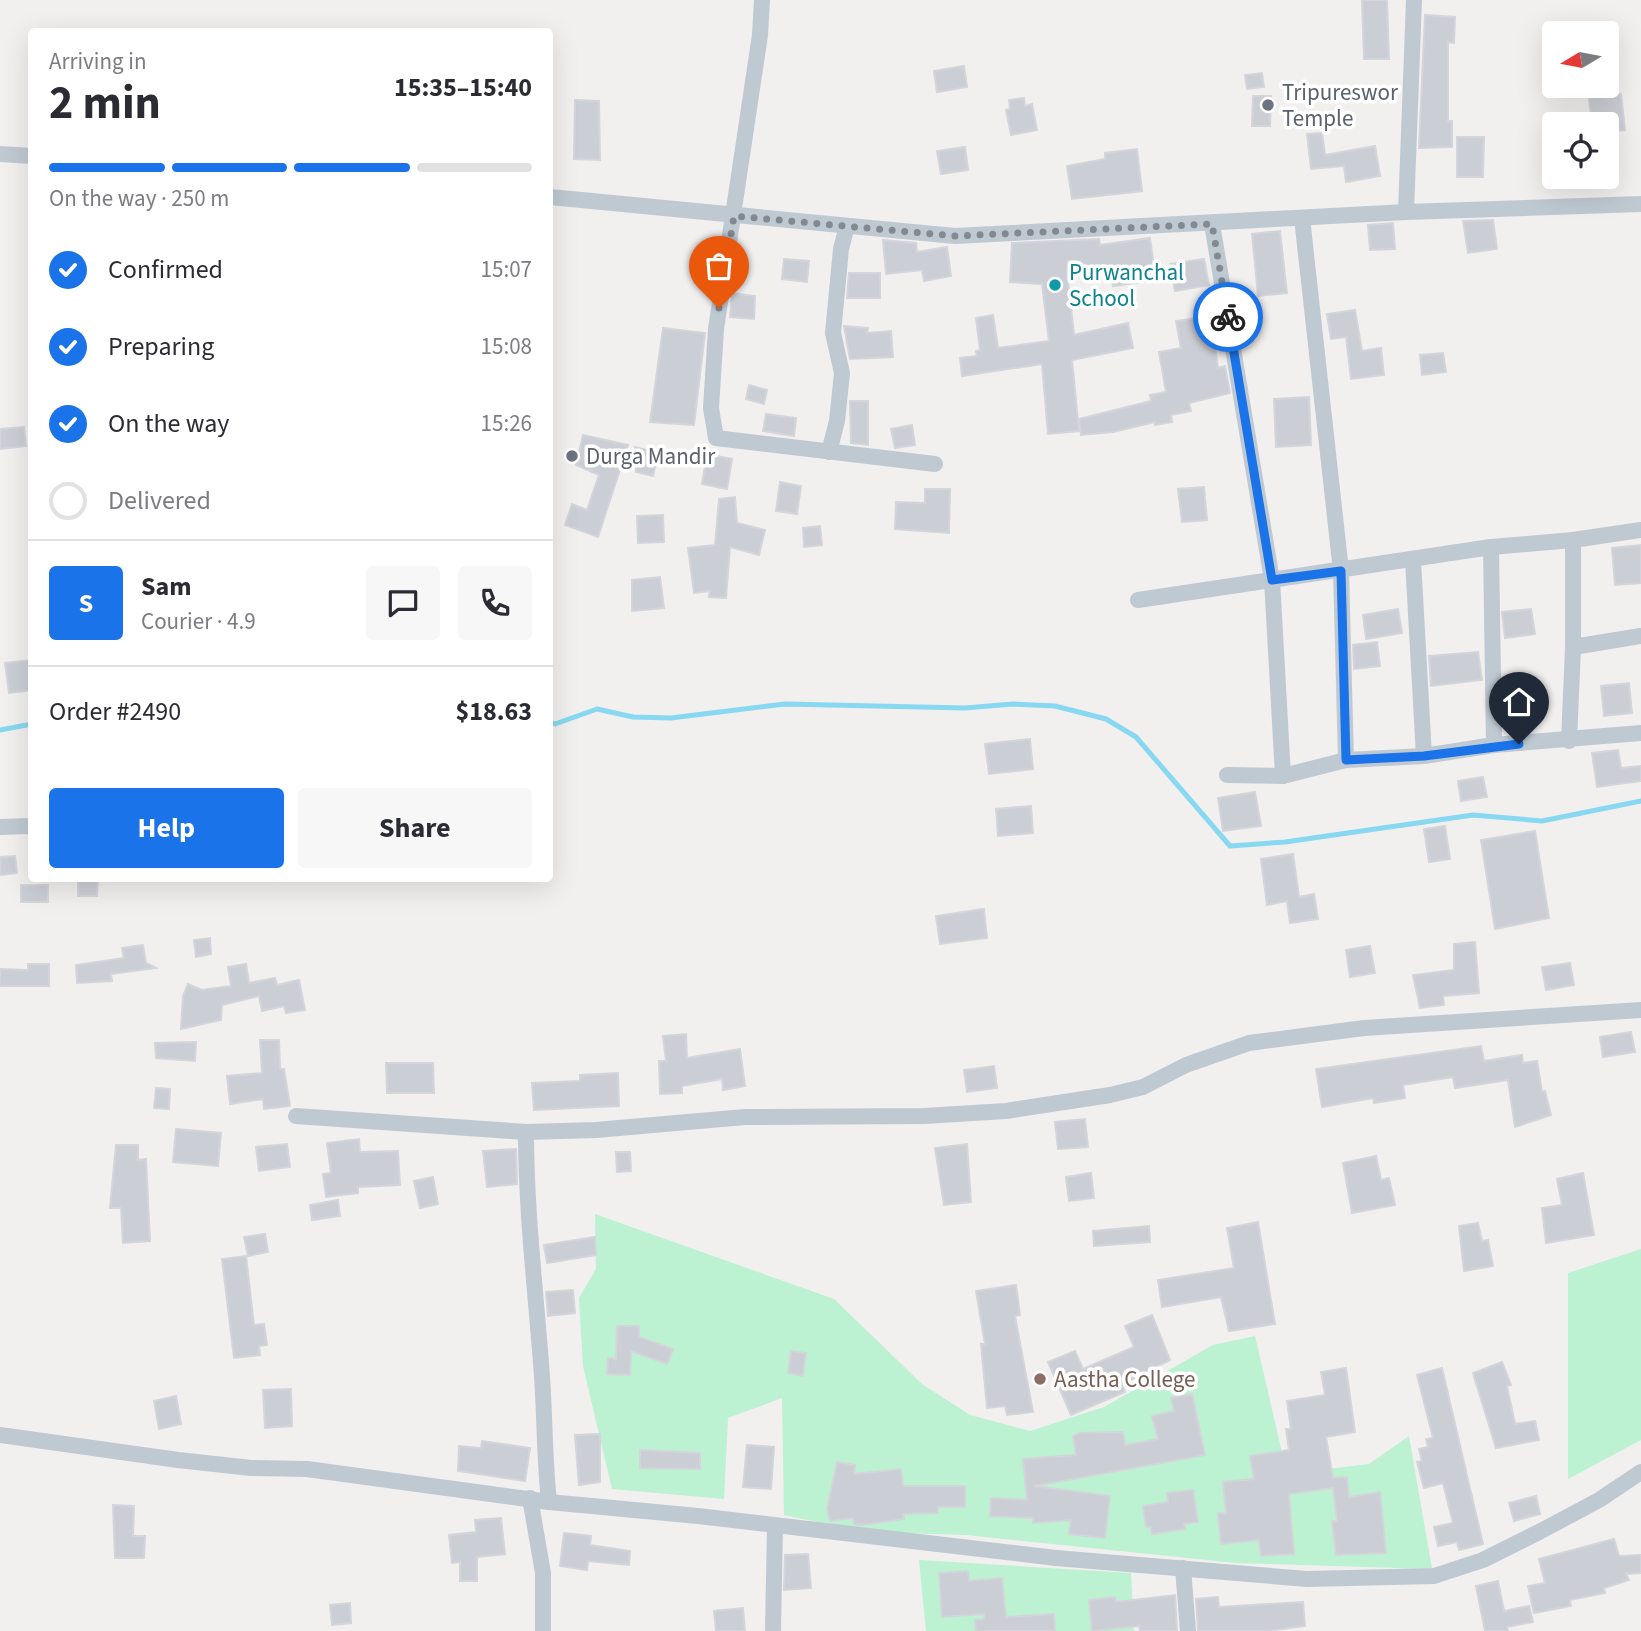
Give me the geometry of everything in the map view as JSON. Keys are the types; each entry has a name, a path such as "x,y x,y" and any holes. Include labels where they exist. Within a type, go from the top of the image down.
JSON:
{"street":[{"path":"762,0 760,35 716,329 711,408 716,438 935,464"},
{"path":"1406,212 1414,0"},
{"path":"0,154 28,156"},
{"path":"553,197 955,236 1406,212 1641,204"},
{"path":"1302,218 1341,571 1346,760"},
{"path":"1212,224 1272,580 1283,776"},
{"path":"829,452 837,422 842,373 833,333 841,249 847,226"},
{"path":"1138,600 1413,561 1491,547 1573,540 1641,530"},
{"path":"1569,741 1573,647 1573,540"},
{"path":"1491,547 1494,745"},
{"path":"1413,561 1424,756"},
{"path":"1573,647 1641,636"},
{"path":"1227,775 1283,776 1346,760 1424,756 1494,745 1569,741 1641,733"},
{"path":"0,827 28,826"},
{"path":"296,1116 526,1132 596,1130 745,1117 924,1116 1033,1108 1143,1087 1186,1065 1249,1043 1364,1028 1641,1010"},
{"path":"526,1132 529,1237 540,1348 543,1448 549,1503"},
{"path":"0,1435 178,1460 307,1469 530,1498 549,1503 1056,1558 1307,1579 1434,1576 1483,1559 1538,1532 1599,1500 1641,1472"},
{"path":"530,1498 543,1573 543,1631"},
{"path":"773,1631 775,1526"},
{"path":"1183,1568 1188,1631"}],"green space":[{"path":"595,1214 834,1299 922,1384 970,1415 1030,1431 1104,1407 1213,1345 1255,1336 1287,1474 1369,1464 1409,1436 1432,1569 1236,1563 966,1535 865,1532 784,1515 782,1398 728,1418 724,1499 612,1489 583,1366 579,1298 596,1269"},
{"path":"1641,1249 1641,1440 1568,1479 1568,1273"},
{"path":"919,1560 1131,1573 1134,1631 926,1631"}],"building":[{"path":"1362,0 1387,0 1389,59 1364,59"},
{"path":"1425,15 1455,17 1454,43 1448,42 1448,121 1452,121 1452,147 1419,148"},
{"path":"964,66 967,87 937,92 934,71"},
{"path":"1262,73 1264,87 1247,89 1245,75"},
{"path":"1619,94 1625,130 1619,131 1619,112 1591,112 1589,98 1619,98"},
{"path":"1253,96 1271,96 1270,126 1252,126"},
{"path":"1024,98 1025,106 1032,104 1037,130 1011,135 1006,110 1010,109 1009,100"},
{"path":"575,100 599,101 600,160 574,159"},
{"path":"1322,133 1325,155 1375,146 1380,176 1346,182 1344,166 1311,169 1307,134"},
{"path":"1457,137 1484,137 1483,177 1457,177"},
{"path":"965,147 968,170 941,174 937,151"},
{"path":"1137,149 1142,191 1072,199 1067,166 1105,159 1105,153"},
{"path":"1493,220 1497,249 1468,253 1463,221"},
{"path":"1393,223 1395,249 1370,250 1368,225"},
{"path":"1280,231 1287,293 1258,296 1252,234"},
{"path":"1150,238 1156,280 1113,286 1110,265 1067,271 1074,335 1128,323 1133,348 1072,360 1079,431 1048,434 1042,364 962,376 960,358 977,356 976,351 980,350 976,318 993,315 998,348 1049,341 1042,284 1010,282 1012,243 1099,239 1100,245"},
{"path":"883,240 916,243 917,252 947,247 951,276 924,281 922,270 886,274"},
{"path":"784,259 809,261 807,282 782,279"},
{"path":"1204,259 1209,285 1175,291 1170,264"},
{"path":"849,273 880,273 880,298 847,298"},
{"path":"732,293 755,296 754,319 730,317"},
{"path":"1355,310 1362,351 1381,348 1384,375 1351,379 1346,337 1331,339 1327,314"},
{"path":"1211,316 1218,368 1225,366 1230,393 1189,403 1191,411 1171,415 1172,422 1155,425 1155,422 1113,432 1081,435 1079,419 1151,401 1150,395 1166,392 1159,352 1181,348 1176,321"},
{"path":"844,326 868,328 867,333 891,331 893,357 850,359"},
{"path":"663,328 705,333 694,425 650,422"},
{"path":"1443,353 1446,372 1422,375 1420,355"},
{"path":"749,385 767,390 764,404 746,399"},
{"path":"1309,397 1311,445 1276,447 1274,399"},
{"path":"850,401 868,401 868,445 851,443"},
{"path":"766,414 796,418 794,436 763,431"},
{"path":"912,425 915,445 895,448 891,429"},
{"path":"24,427 26,446 0,449 0,429"},
{"path":"583,435 628,445 598,537 565,525 572,504 587,510 599,475 576,465"},
{"path":"635,447 658,453 653,476 636,472"},
{"path":"707,454 732,459 727,489 702,484"},
{"path":"780,482 801,486 797,514 776,511"},
{"path":"1204,487 1207,520 1182,522 1178,489"},
{"path":"925,489 950,489 949,533 895,529 896,502 925,503"},
{"path":"735,497 737,523 765,530 759,555 730,547 726,598 709,597 710,591 694,593 688,548 715,545 719,499"},
{"path":"663,515 664,542 638,543 637,516"},
{"path":"820,526 822,545 804,547 803,528"},
{"path":"1641,545 1641,583 1615,585 1612,548"},
{"path":"660,577 664,608 632,611 632,580"},
{"path":"1398,609 1402,633 1366,639 1363,615"},
{"path":"1531,609 1535,634 1505,638 1502,612"},
{"path":"1377,642 1380,666 1354,669 1353,645"},
{"path":"1478,652 1482,680 1431,686 1429,656"},
{"path":"28,660 28,691 9,693 5,663"},
{"path":"1629,683 1632,713 1604,716 1601,686"},
{"path":"1030,739 1033,769 989,774 985,744"},
{"path":"1618,750 1621,768 1641,766 1641,781 1597,787 1592,753"},
{"path":"1483,777 1487,797 1461,801 1458,781"},
{"path":"1255,792 1261,826 1223,831 1218,798"},
{"path":"1031,806 1033,833 998,836 996,809"},
{"path":"1445,826 1450,859 1429,862 1424,829"},
{"path":"1535,831 1549,918 1495,929 1481,840"},
{"path":"1293,854 1299,897 1314,894 1318,919 1290,923 1287,901 1267,905 1261,859"},
{"path":"15,856 17,873 0,875 0,857"},
{"path":"78,882 98,882 97,896 78,896"},
{"path":"21,885 48,885 48,902 21,902"},
{"path":"984,909 987,938 940,944 936,916"},
{"path":"210,938 211,954 196,957 194,940"},
{"path":"1475,942 1479,993 1443,996 1444,1005 1420,1008 1413,975 1454,970 1454,944"},
{"path":"143,945 146,963 156,968 111,974 112,981 77,983 76,965 124,958 122,948"},
{"path":"1370,946 1375,973 1350,977 1346,950"},
{"path":"1570,963 1574,985 1546,990 1542,967"},
{"path":"28,964 49,964 49,986 0,986 0,969 28,970"},
{"path":"246,964 249,983 275,978 277,985 299,980 305,1010 286,1013 284,1006 262,1011 259,996 222,1005 221,1020 181,1029 183,996 188,984 202,990 231,986 228,967"},
{"path":"1631,1032 1635,1052 1603,1057 1600,1037"},
{"path":"686,1034 687,1058 740,1049 745,1086 723,1090 722,1079 682,1086 682,1093 660,1094 659,1061 666,1061 663,1036"},
{"path":"260,1040 279,1040 280,1069 284,1069 290,1106 264,1109 263,1099 230,1104 227,1076 262,1073"},
{"path":"196,1042 195,1061 156,1058 155,1043"},
{"path":"1481,1046 1484,1061 1522,1055 1523,1063 1537,1061 1542,1092 1545,1091 1551,1115 1515,1127 1508,1080 1455,1088 1453,1077 1403,1085 1405,1098 1374,1103 1373,1098 1322,1107 1316,1069"},
{"path":"386,1063 433,1063 434,1093 387,1093"},
{"path":"994,1066 997,1088 967,1092 964,1070"},
{"path":"618,1073 619,1106 534,1110 532,1083 580,1081 580,1075"},
{"path":"156,1088 170,1089 169,1109 154,1108"},
{"path":"1085,1119 1088,1147 1058,1149 1055,1122"},
{"path":"176,1129 221,1133 218,1166 173,1162"},
{"path":"359,1139 360,1152 398,1151 400,1185 358,1187 358,1193 326,1197 323,1174 331,1173 327,1143"},
{"path":"287,1144 290,1167 259,1171 256,1147"},
{"path":"967,1144 971,1202 944,1205 935,1148"},
{"path":"116,1145 138,1145 138,1160 146,1159 150,1241 123,1243 121,1208 110,1208"},
{"path":"516,1149 517,1184 487,1187 483,1151"},
{"path":"616,1152 630,1152 631,1171 617,1172"},
{"path":"1376,1156 1381,1180 1389,1178 1395,1205 1352,1213 1343,1163"},
{"path":"1091,1173 1094,1198 1069,1201 1066,1177"},
{"path":"1583,1173 1594,1235 1546,1243 1542,1208 1562,1205 1557,1179"},
{"path":"433,1177 438,1204 420,1208 414,1181"},
{"path":"338,1200 340,1216 312,1220 310,1205"},
{"path":"1258,1222 1275,1324 1229,1331 1221,1297 1162,1307 1158,1280 1234,1268 1227,1228"},
{"path":"1478,1223 1482,1241 1488,1240 1493,1266 1464,1271 1459,1226"},
{"path":"1149,1226 1150,1242 1094,1246 1093,1231"},
{"path":"265,1234 268,1252 248,1256 244,1237"},
{"path":"595,1237 596,1255 547,1263 544,1245"},
{"path":"246,1256 254,1325 264,1324 267,1345 259,1346 260,1355 234,1358 222,1259"},
{"path":"1016,1285 1020,1315 1015,1316 1033,1412 1007,1415 1005,1406 987,1408 981,1344 985,1344 976,1291"},
{"path":"573,1290 575,1313 548,1316 546,1292"},
{"path":"1152,1315 1170,1360 1122,1384 1125,1392 1071,1415 1048,1362 1075,1351 1083,1369 1134,1347 1125,1326"},
{"path":"617,1326 639,1326 639,1337 673,1349 667,1364 631,1351 630,1375 607,1374 608,1358 616,1359"},
{"path":"791,1351 806,1353 803,1376 788,1373"},
{"path":"1502,1362 1511,1385 1507,1386 1515,1424 1535,1421 1539,1440 1496,1448 1473,1373"},
{"path":"1346,1368 1355,1432 1326,1437 1333,1478 1347,1477 1349,1497 1380,1492 1386,1553 1336,1555 1332,1521 1337,1521 1333,1488 1289,1494 1294,1554 1261,1556 1259,1540 1221,1544 1218,1513 1226,1513 1223,1482 1254,1479 1250,1456 1289,1450 1286,1429 1291,1429 1287,1401 1325,1395 1321,1372"},
{"path":"1442,1368 1483,1544 1459,1550 1457,1542 1438,1546 1434,1527 1453,1523 1443,1483 1424,1488 1417,1462 1422,1461 1419,1449 1428,1447 1426,1439 1433,1438 1417,1375"},
{"path":"291,1389 292,1426 265,1428 263,1390"},
{"path":"1192,1394 1205,1455 1034,1486 1110,1496 1105,1538 1069,1534 1071,1520 1033,1523 1033,1518 990,1516 991,1498 1027,1500 1023,1459 1076,1455 1073,1436 1079,1433 1123,1432 1125,1445 1158,1439 1152,1416 1174,1411 1171,1398"},
{"path":"176,1396 181,1424 159,1429 154,1401"},
{"path":"600,1434 600,1482 579,1485 575,1435"},
{"path":"482,1441 530,1448 525,1481 458,1471 459,1446 481,1448"},
{"path":"747,1445 774,1447 771,1489 743,1487"},
{"path":"640,1450 700,1453 700,1469 640,1468"},
{"path":"837,1462 855,1465 854,1474 901,1469 903,1486 965,1486 965,1507 938,1507 938,1513 903,1514 904,1519 863,1525 854,1524 853,1518 830,1521 827,1509"},
{"path":"1193,1490 1198,1522 1184,1524 1185,1529 1152,1534 1151,1527 1146,1527 1143,1506 1168,1502 1167,1493"},
{"path":"1536,1496 1540,1514 1514,1521 1509,1503"},
{"path":"113,1505 134,1506 133,1536 145,1536 144,1558 115,1558"},
{"path":"501,1518 505,1554 477,1557 477,1581 460,1581 460,1562 452,1563 449,1535 476,1532 475,1520"},
{"path":"564,1533 591,1536 590,1545 630,1551 629,1565 588,1561 587,1570 560,1566"},
{"path":"1614,1539 1619,1556 1641,1555 1641,1573 1626,1574 1629,1580 1604,1588 1605,1593 1570,1600 1571,1606 1534,1613 1528,1586 1545,1583 1539,1559"},
{"path":"808,1554 811,1588 784,1590 785,1555"},
{"path":"968,1571 969,1581 1002,1578 1006,1617 1054,1614 1055,1631 976,1631 975,1620 984,1619 984,1614 942,1617 939,1573"},
{"path":"1498,1581 1504,1611 1529,1606 1533,1622 1507,1627 1508,1631 1485,1631 1476,1586"},
{"path":"1175,1595 1177,1631 1140,1631 1139,1626 1092,1631 1089,1600 1115,1597 1116,1602"},
{"path":"1218,1597 1219,1607 1303,1602 1305,1626 1267,1631 1198,1631 1196,1599"},
{"path":"350,1603 351,1623 332,1625 330,1605"},
{"path":"743,1608 745,1631 716,1631 714,1611"}],"waterway":[{"path":"553,723 597,709 633,717 671,718 785,704 965,708 1013,704 1055,706 1106,719 1136,737 1230,846 1285,842 1473,815 1542,821 1641,801"},
{"path":"0,730 28,725"}],"way so far":[{"path":"719,308 734,216 955,236 1212,224 1228,317"}],"place":[{"name":"Tripureswor Temple","path":"1268,105"},
{"name":"Purwanchal School","path":"1055,285"},
{"name":"Durga Mandir","path":"572,456"},
{"name":"Aastha College","path":"1040,1379"}],"route":[{"path":"1228,317 1272,580 1341,571 1346,760 1424,756 1494,745 1519,744"}]}
